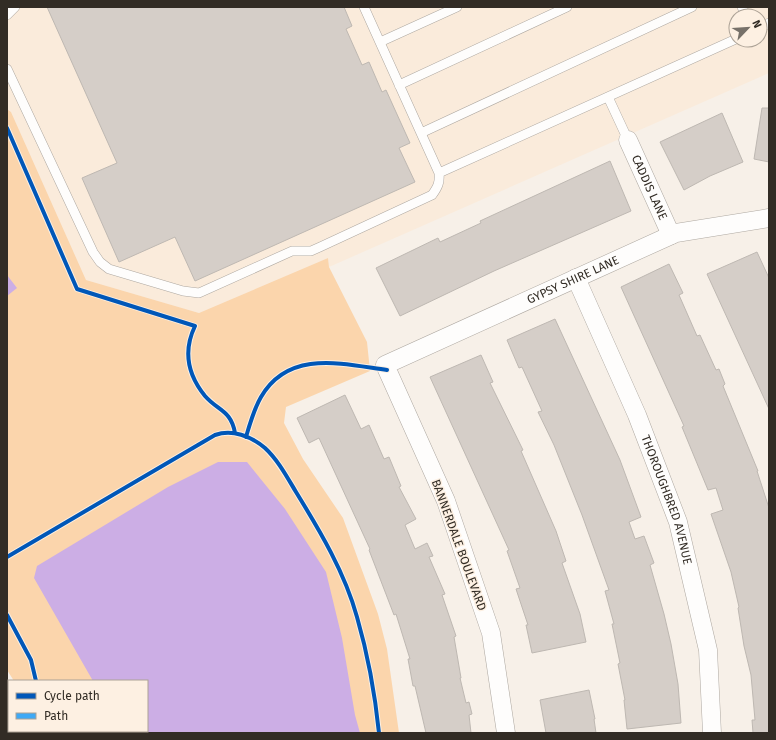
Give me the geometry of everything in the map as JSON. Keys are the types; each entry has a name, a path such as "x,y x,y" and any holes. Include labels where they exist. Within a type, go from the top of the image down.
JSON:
{"street":[{"name":"CADDIS LANE","path":"628,140 671,235"},
{"name":"GYPSY SHIRE LANE","path":"385,365 671,235 769,218"},
{"name":"THOROUGHBRED AVENUE","path":"576,278 637,415 678,522 708,650 712,733"},
{"name":"BANNERDALE BOULEVARD","path":"385,365 446,501 491,633 506,733"}],"lane":[{"path":"7,15 15,7"},
{"path":"7,69 93,252 100,262 109,269 183,291 199,293 292,251 311,251 320,247 432,195 440,182 439,173 364,7"},
{"path":"380,42 456,7"},
{"path":"399,85 567,7"},
{"path":"421,133 692,7"},
{"path":"439,173 728,42"},
{"path":"608,97 628,140"}],"shaded area":[{"path":"7,7 769,7 769,73 329,267 328,258 199,313 86,280 11,112 7,109"},
{"path":"7,109 11,112 86,280 199,313 328,258 329,267 367,342 370,371 286,407 284,423 303,459 343,518 378,614 387,649 399,733 7,733 8,713 8,732 148,732 148,680 13,680 7,670"},
{"path":"7,275 17,288 7,296"},
{"path":"218,462 247,462 285,509 326,572 342,638 355,715 360,733 122,733 148,732 148,680 92,680 34,578 37,566 168,487"}],"building":[{"path":"47,7 344,7 352,26 346,29 362,65 369,62 382,92 386,90 410,143 399,148 415,182 195,281 175,237 119,262 82,178 117,163"},
{"path":"762,108 769,108 769,162 754,159"},
{"path":"722,113 743,162 710,176 684,190 660,142"},
{"path":"610,161 631,211 494,271 400,316 376,268 438,238 440,242 481,223 480,221"},
{"path":"757,252 769,278 769,409 707,274"},
{"path":"669,264 683,293 679,295 697,336 700,335 716,370 719,369 725,384 723,386 758,471 769,508 769,733 753,733 752,720 755,720 751,675 744,646 739,607 731,572 711,514 723,510 716,488 708,490 682,427 684,426 621,287"},
{"path":"555,319 620,460 641,517 629,522 635,539 644,536 654,563 650,565 671,644 678,684 681,723 627,729 625,700 618,664 620,663 612,624 614,624 605,591 609,590 582,515 554,445 538,412 542,411 522,367 519,368 507,340"},
{"path":"481,355 493,382 490,383 523,450 521,451 556,531 566,561 562,563 580,614 586,642 532,653 526,625 528,625 516,589 520,588 507,551 509,550 430,377"},
{"path":"345,395 361,429 369,425 384,459 389,457 401,486 399,487 416,519 405,525 415,549 427,543 433,556 429,557 445,594 442,595 456,636 454,637 460,678 466,703 469,702 472,714 469,715 471,733 426,733 415,686 413,686 408,659 410,659 396,614 394,615 369,550 370,549 319,438 309,443 297,418"},
{"path":"589,690 595,719 596,733 546,733 540,700"}],"cycle path":[{"path":"7,128 77,289 195,326 191,335 188,354 191,371 199,388 205,396 227,415 233,425 235,433"},
{"path":"246,437 254,411 261,397 273,382 286,372 302,366 318,363 335,363 387,370"},
{"path":"7,557 215,435 221,433 235,433 248,437 265,448 278,463 314,522 339,568 352,601 365,646 379,733"},
{"path":"7,615 31,660 36,680"}]}
